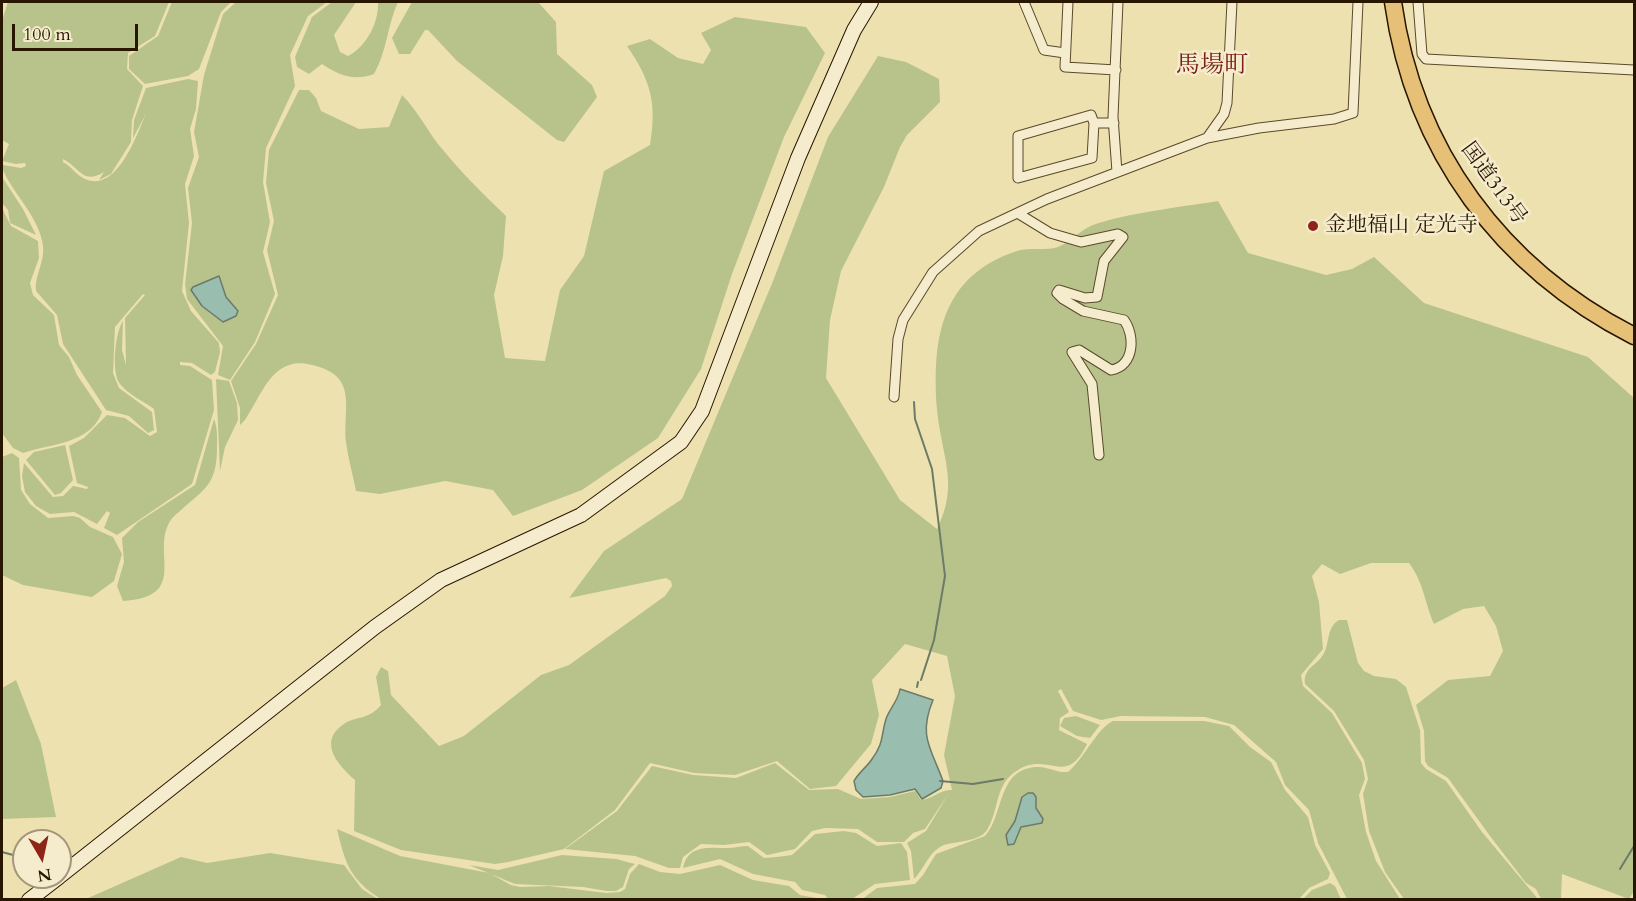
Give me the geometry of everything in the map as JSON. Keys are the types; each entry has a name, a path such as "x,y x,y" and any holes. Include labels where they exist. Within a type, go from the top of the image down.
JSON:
{"highway":[{"name":"国道313号","path":"1393,2 1404,60 1418,101 1438,146 1475,205 1490,225 1552,284 1601,318 1635,336"}],"street":[{"path":"72,867 375,627 441,580 581,516 681,442 702,411 798,158 854,30 871,2"},
{"path":"1024,2 1044,50 1065,53"},
{"path":"1068,2 1065,67 1116,70"},
{"path":"1117,172 1114,123 1118,2"},
{"path":"1207,138 1224,114 1227,103 1232,2"},
{"path":"894,397 898,339 903,320 920,291 948,256 979,231 1047,199 1207,138 1259,128 1334,119 1353,113 1358,2"},
{"path":"1418,2 1422,54 1426,59 1635,70"},
{"path":"1091,115 1094,123 1092,158 1018,178 1018,136 1091,115"},
{"path":"1094,123 1114,123"},
{"path":"1019,214 1050,233 1081,242 1118,234 1123,237 1104,261 1096,297 1085,298 1063,291 1057,293 1083,311 1124,320 1130,328 1131,348 1121,366 1116,369 1111,370 1079,350 1072,352 1092,384 1099,455"},
{"path":"29,900 43,889"}],"green space":[{"path":"8,2 169,2 155,36 128,53 127,69 143,86 132,120 131,142 111,174 99,180 104,172 97,176 86,176 63,159 63,162 85,179 96,181 107,178 116,170 124,160 146,114 133,138 134,120 146,88 188,79 198,81 196,109 190,129 194,156 185,184 189,223 182,291 191,311 219,343 220,352 215,372 211,375 192,363 180,362 180,365 190,366 212,380 214,410 192,484 117,535 104,528 110,513 107,511 97,524 74,512 50,514 36,506 25,492 22,476 24,463 53,497 63,496 73,486 87,489 88,487 77,483 69,446 84,438 107,415 125,418 150,436 157,432 154,409 120,384 117,379 115,362 118,334 123,321 122,350 126,365 125,318 145,295 143,294 115,327 113,373 119,388 152,412 154,430 148,433 129,416 106,410 63,344 57,315 36,291 43,252 41,236 32,216 2,168 3,165 21,168 26,166 25,163 2,161 9,144 2,140 2,21"},
{"path":"172,2 231,2 221,12 199,69 188,76 145,84 129,69 129,56 158,36"},
{"path":"236,2 327,2 308,16 290,55 295,86 266,148 263,182 270,222 263,252 275,294 255,342 230,380 218,375 223,346 187,299 185,284 192,223 188,188 199,157 194,132 204,75 223,14"},
{"path":"332,2 356,2 334,35 340,52 348,56 361,46 370,33 378,10 378,2 398,2 382,56 374,74 360,77 347,76 322,64 309,74 297,67 295,57 312,17"},
{"path":"412,2 538,2 556,22 557,54 592,85 597,97 564,142 557,140 457,61 428,30 425,30 410,54 399,54 392,38"},
{"path":"735,17 806,27 825,53 784,137 732,274 701,369 658,438 582,490 513,516 493,490 445,481 380,494 356,491 346,442 346,394 343,385 327,370 312,365 299,363 278,371 240,425 240,408 231,381 256,344 278,295 267,250 274,221 266,183 269,150 299,90 309,90 316,98 321,111 359,129 389,127 402,95 446,154 506,216 503,256 494,295 505,358 545,361 560,290 584,256 604,171 650,145 653,117 650,93 642,70 627,46 650,39 678,58 703,64 711,50 701,33"},
{"path":"878,56 906,62 939,79 940,102 907,135 884,187 841,271 830,320 826,378 900,500 937,529 944,513 948,483 937,409 937,358 940,334 957,293 972,276 992,262 1017,251 1058,247 1093,225 1138,214 1218,201 1248,253 1326,275 1352,269 1374,257 1424,303 1588,357 1634,398 1634,891 1629,899 1562,874 1561,899 1541,899 1536,889 1526,883 1448,778 1428,766 1425,761 1424,731 1416,705 1448,680 1490,676 1503,651 1496,626 1484,606 1463,609 1434,624 1421,585 1409,563 1371,563 1340,574 1322,564 1312,576 1319,602 1323,649 1301,675 1303,686 1332,713 1362,763 1365,779 1359,795 1366,832 1376,861 1400,899 1347,899 1318,843 1309,810 1285,785 1276,762 1234,725 1205,717 1121,716 1101,720 1073,711 1061,689 1058,691 1069,712 1060,718 1059,730 1087,744 1079,757 1072,764 1064,767 1039,764 1018,770 1005,782 987,830 979,837 939,848 931,855 914,879 911,851 907,843 926,831 949,793 925,829 913,833 904,842 877,842 858,829 825,828 812,831 795,849 767,855 749,842 724,845 701,844 683,857 680,868 669,868 635,856 565,849 617,811 652,766 693,775 736,778 775,763 809,790 838,789 861,799 890,797 915,791 921,800 952,790 944,755 955,696 947,656 905,644 872,680 879,715 871,744 836,786 810,789 777,761 735,775 694,773 650,763 615,810 564,849 495,864 401,850 354,831 355,780 338,762 331,748 331,740 341,726 351,720 366,716 381,705 376,677 381,667 388,671 391,695 439,746 464,736 541,675 569,665 665,596 672,586 671,581 666,578 569,598 604,551 682,499 773,281 828,137"},
{"path":"2,177 23,209 36,235 10,223 8,210 2,203"},
{"path":"2,208 11,226 38,241 39,258 30,283 33,295 54,315 59,345 69,357 77,375 102,412 97,423 79,437 23,453 13,448 2,433"},
{"path":"216,379 229,381 237,403 238,420 225,447 220,471"},
{"path":"214,419 217,438 214,471 203,491 169,523 165,535 162,583 156,591 143,598 123,601 117,586 124,562 122,538 138,522 195,485"},
{"path":"65,445 73,480 61,493 55,495 26,460 34,452"},
{"path":"12,453 19,458 21,490 30,504 48,518 73,516 80,518 90,527 113,537 122,554 114,581 92,597 23,585 2,575 2,457"},
{"path":"1339,620 1347,620 1358,663 1364,671 1374,676 1396,679 1406,687 1420,730 1421,763 1426,769 1446,781 1482,832 1538,899 1404,899 1385,872 1369,831 1363,794 1368,779 1364,760 1334,711 1305,684 1306,674 1323,655 1330,631"},
{"path":"16,680 41,744 56,817 2,819 2,688"},
{"path":"1076,716 1100,725 1090,738 1077,736 1060,726 1064,718"},
{"path":"1113,721 1204,721 1229,726 1250,747 1271,762 1285,790 1308,817 1315,845 1330,873 1328,879 1309,888 1299,899 861,900 877,888 915,884 936,854 985,836 996,817 1008,784 1014,776 1023,770 1036,767 1068,772 1080,760 1101,730"},
{"path":"337,829 400,856 489,873 511,885 520,887 549,886 606,893 620,892 625,889 630,874 639,864 660,872 680,874 720,865 753,880 789,886 800,895 822,899 381,899 362,885 350,870"},
{"path":"844,831 856,833 877,846 901,843 907,852 910,880 875,884 852,899 828,899 825,895 802,890 795,882 753,874 720,859 683,868 689,855 700,849 748,846 764,858 777,857 792,855 815,834"},
{"path":"270,853 344,865 362,889 378,899 86,899 181,857 207,863"},
{"path":"562,855 616,859 635,864 629,869 623,887 616,891 515,884 469,865 498,870"},
{"path":"1330,883 1335,886 1341,899 1303,899 1312,890"}],"shaded area":[{"path":"219,276 226,297 238,311 236,316 223,322 202,306 191,290"},
{"path":"900,689 933,700 926,733 943,781 941,788 922,799 915,789 890,795 863,797 856,790 854,781 879,748 886,719"},
{"path":"1033,793 1036,797 1036,808 1043,819 1042,823 1021,827 1014,844 1008,845 1006,835 1015,821 1022,797"}],"waterway":[{"path":"914,402 915,419 932,469 945,576 934,640 921,680"},
{"path":"917,687 918,682"},
{"path":"940,781 973,784 1003,779"},
{"path":"1620,869 1634,846"},
{"path":"2,852 12,855"}],"place":[{"name":"金地福山 定光寺","path":"1313,226"}],"district":[{"name":"馬場町","path":"1212,66"}]}
